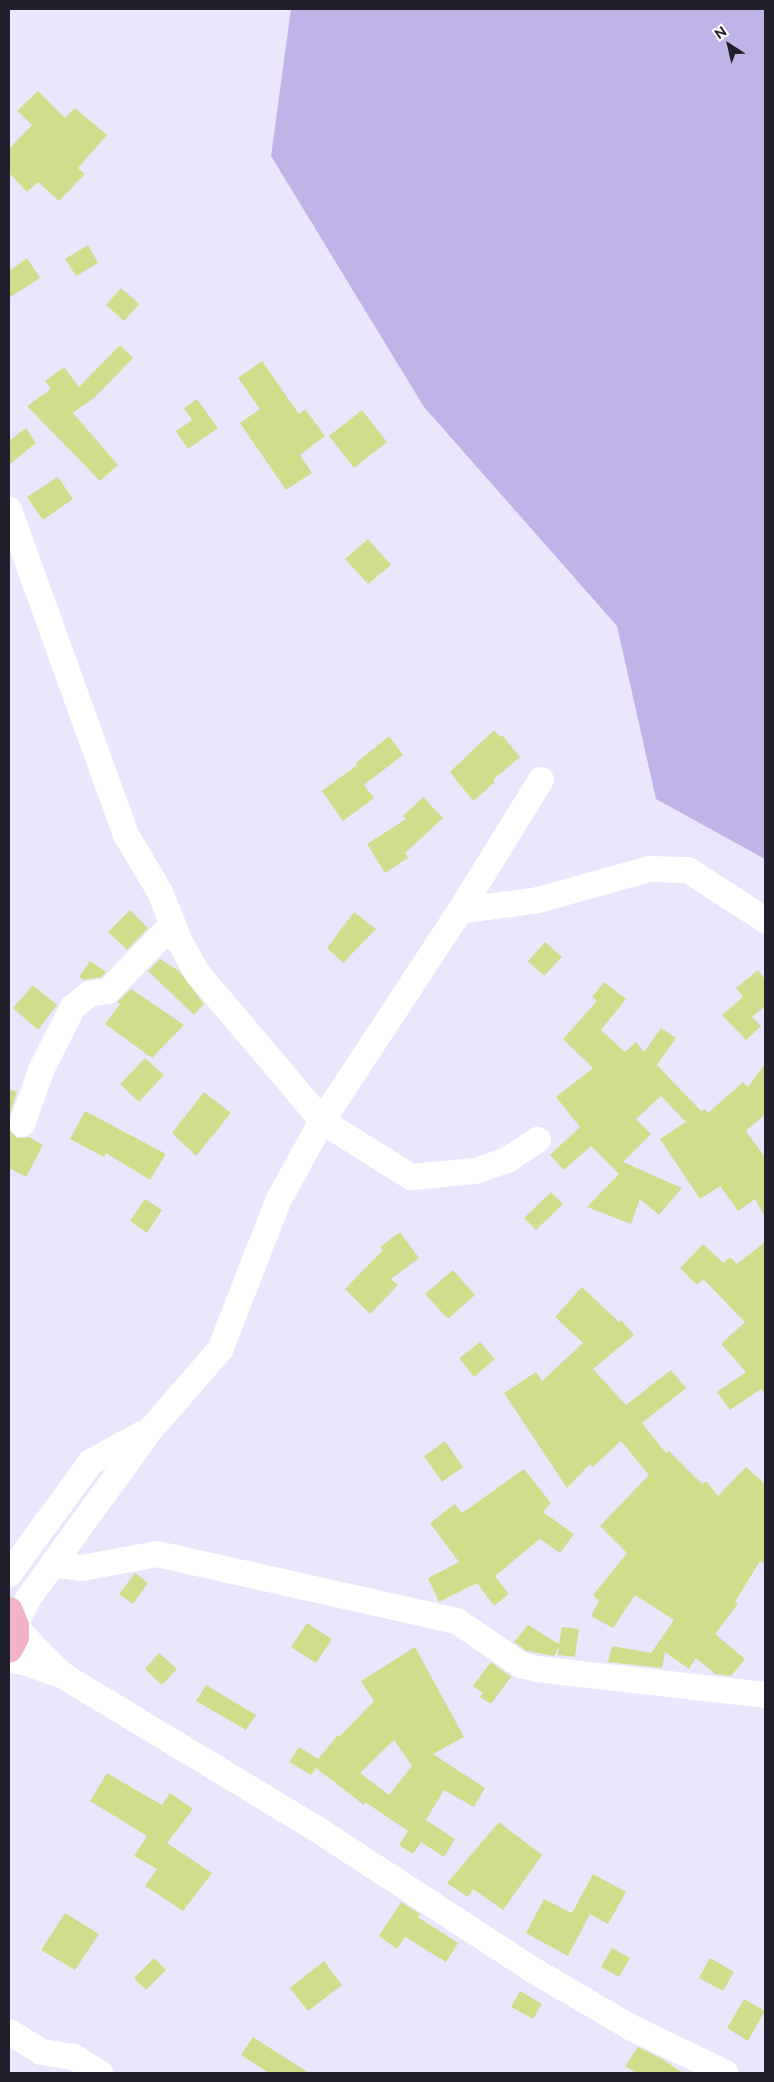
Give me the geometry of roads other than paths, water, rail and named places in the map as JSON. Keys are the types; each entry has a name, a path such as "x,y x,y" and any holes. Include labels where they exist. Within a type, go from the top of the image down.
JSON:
{"street":[{"path":"9,510 125,833 160,892 180,942 198,974 322,1120 411,1177 475,1171 507,1160 538,1140"},
{"path":"541,780 460,911 322,1120 278,1201 220,1350 152,1429 27,1600 11,1629 66,1677 312,1826 533,1970 696,2067 726,2073"},
{"path":"460,911 538,900 650,869 688,870 765,920"},
{"path":"22,1124 42,1068 73,1007 89,994 108,991 174,924"},
{"path":"9,1574 91,1462 152,1429"},
{"path":"53,1564 82,1568 156,1554 456,1621 521,1665 536,1669 765,1695"},
{"path":"9,1660 30,1664 66,1677"},
{"path":"9,2032 42,2052 74,2057 100,2073"}]}
